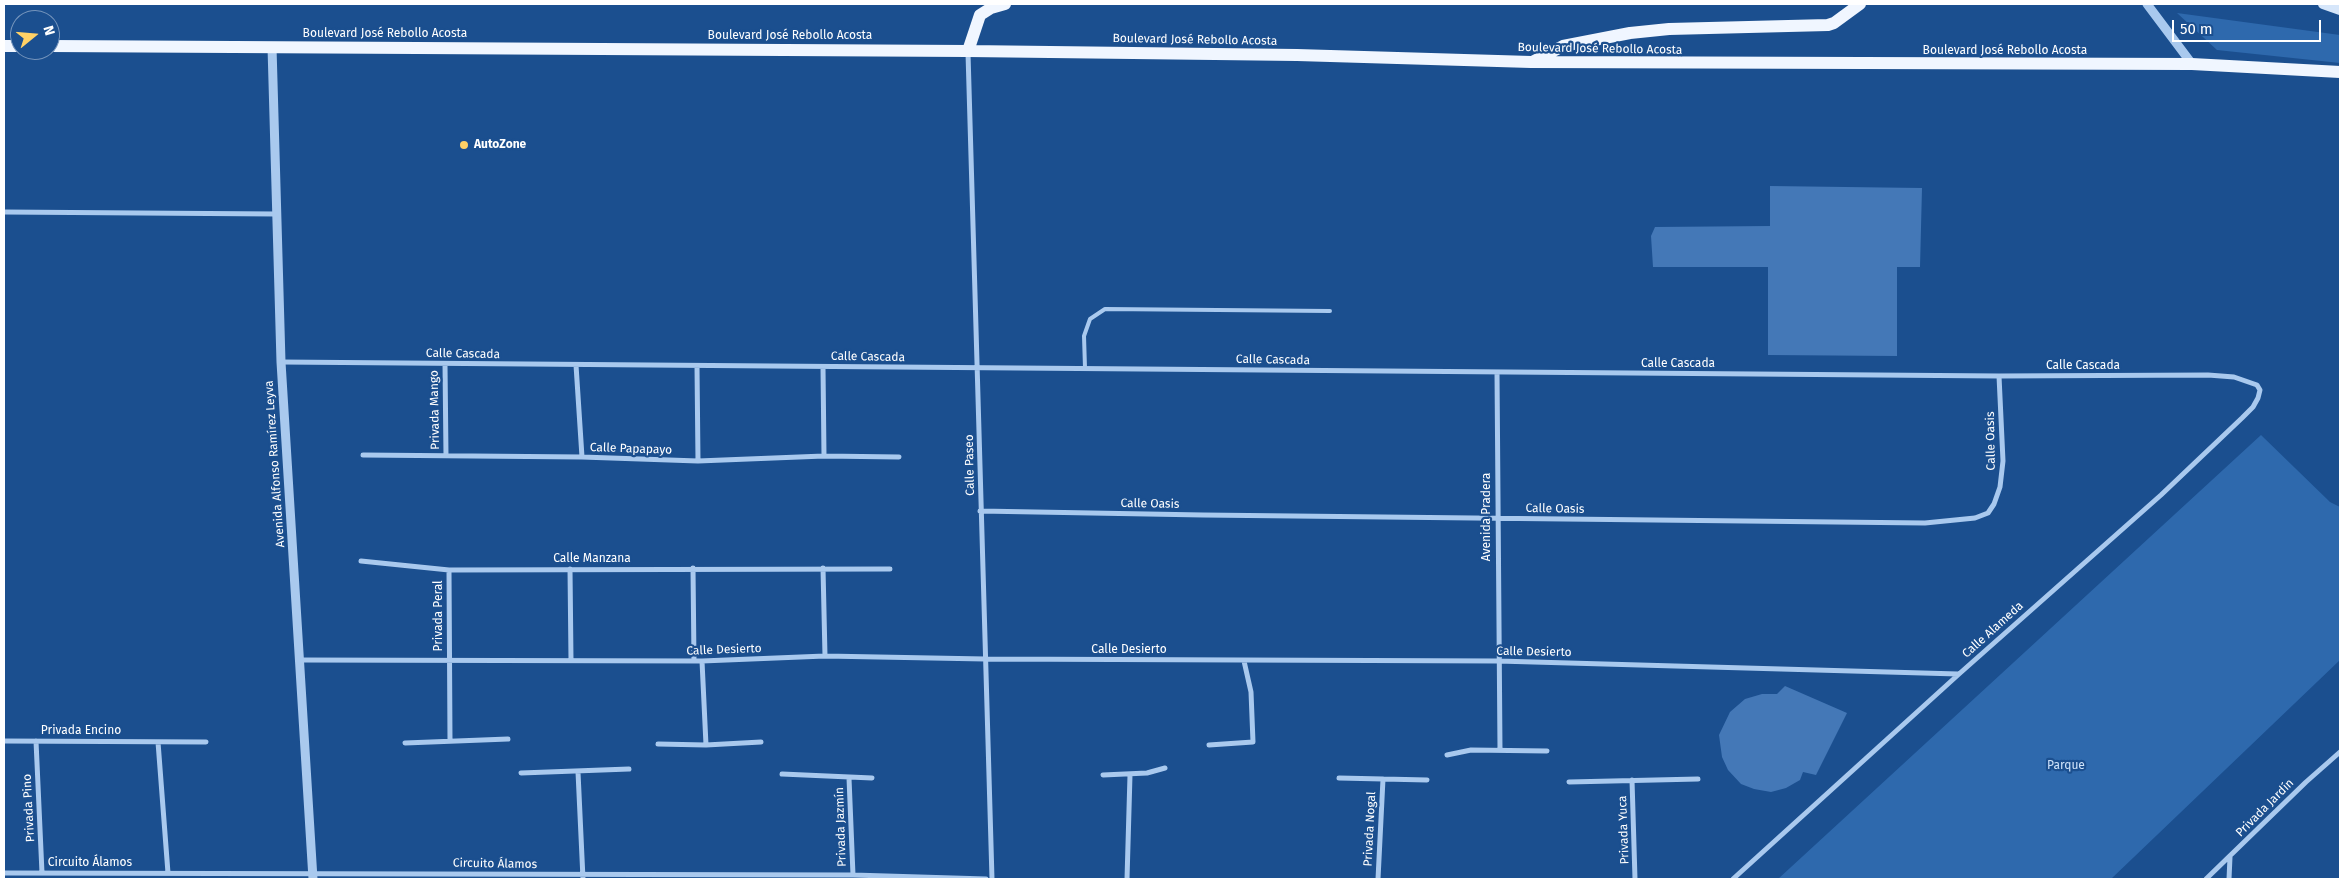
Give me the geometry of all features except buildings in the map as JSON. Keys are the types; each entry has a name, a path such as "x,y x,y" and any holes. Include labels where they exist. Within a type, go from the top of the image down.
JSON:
{"main road":[{"path":"968,51 980,15 990,8 1005,4"},
{"path":"1531,62 1563,46 1630,33 1668,29 1828,25 1834,23 1860,4"},
{"path":"2324,4 2340,10"},
{"name":"Boulevard José Rebollo Acosta","path":"60,46 968,51 1297,55 1531,62 2192,64 2340,72"}],"street":[{"path":"2147,4 2192,64"},
{"name":"Avenida Alfonso Ramírez Leyva","path":"272,47 280,362 313,877"},
{"name":"Calle Paseo","path":"968,51 992,879"},
{"path":"4,212 276,214"},
{"name":"Calle Cascada","path":"280,362 1999,376 2208,375 2234,377 2254,382 2260,390"},
{"name":"Privada Mango","path":"444,364 446,456"},
{"path":"576,365 582,457"},
{"path":"697,366 698,461"},
{"path":"824,367 824,456"},
{"name":"Avenida Pradera","path":"1496,372 1496,519 1500,750"},
{"name":"Calle Oasis","path":"980,511 1925,523 1975,518 1988,513 1994,504 2000,487 2003,461 1999,376"},
{"name":"Calle Alameda","path":"1732,879 2161,495 2253,407 2260,390"},
{"name":"Calle Papapayo","path":"363,455 582,457 698,461 824,456 899,457"},
{"name":"Calle Manzana","path":"361,561 449,570 890,569"},
{"path":"692,568 694,661"},
{"path":"823,568 825,656"},
{"path":"570,569 571,660"},
{"name":"Privada Peral","path":"449,570 450,741"},
{"name":"Calle Desierto","path":"300,660 702,661 825,656 1244,661 1498,661 1959,674"},
{"path":"702,661 706,745"},
{"path":"1209,745 1253,742 1251,692 1244,661"},
{"path":"405,743 508,739"},
{"name":"Privada Encino","path":"4,741 206,742"},
{"name":"Privada Pino","path":"36,741 42,873"},
{"path":"158,742 168,873"},
{"path":"658,744 706,745 760,742"},
{"path":"1447,756 1471,750 1547,751"},
{"name":"Privada Jardín","path":"2206,879 2306,782 2340,752"},
{"path":"1103,775 1130,775 1165,768"},
{"path":"521,773 629,770"},
{"path":"578,772 583,877"},
{"name":"Privada Jazmín","path":"782,774 872,778"},
{"path":"1127,879 1130,775"},
{"name":"Privada Jazmín","path":"849,778 853,875"},
{"name":"Privada Nogal","path":"1339,778 1427,780"},
{"name":"Privada Yuca","path":"1570,782 1698,779"},
{"name":"Privada Nogal","path":"1378,879 1383,780"},
{"name":"Privada Yuca","path":"1632,780 1635,879"},
{"path":"2229,879 2230,857"},
{"name":"Circuito Álamos","path":"4,873 168,873 313,877 853,875 986,879"}],"lane":[{"path":"1085,368 1084,336 1090,319 1105,308 1330,311"}],"green space":[{"path":"2177,13 2340,35 2340,63 2217,50"},
{"name":"Parque","path":"2261,435 2330,502 2340,507 2340,660 2111,879 1778,879"}],"place":[{"name":"AutoZone","path":"464,145"}]}
